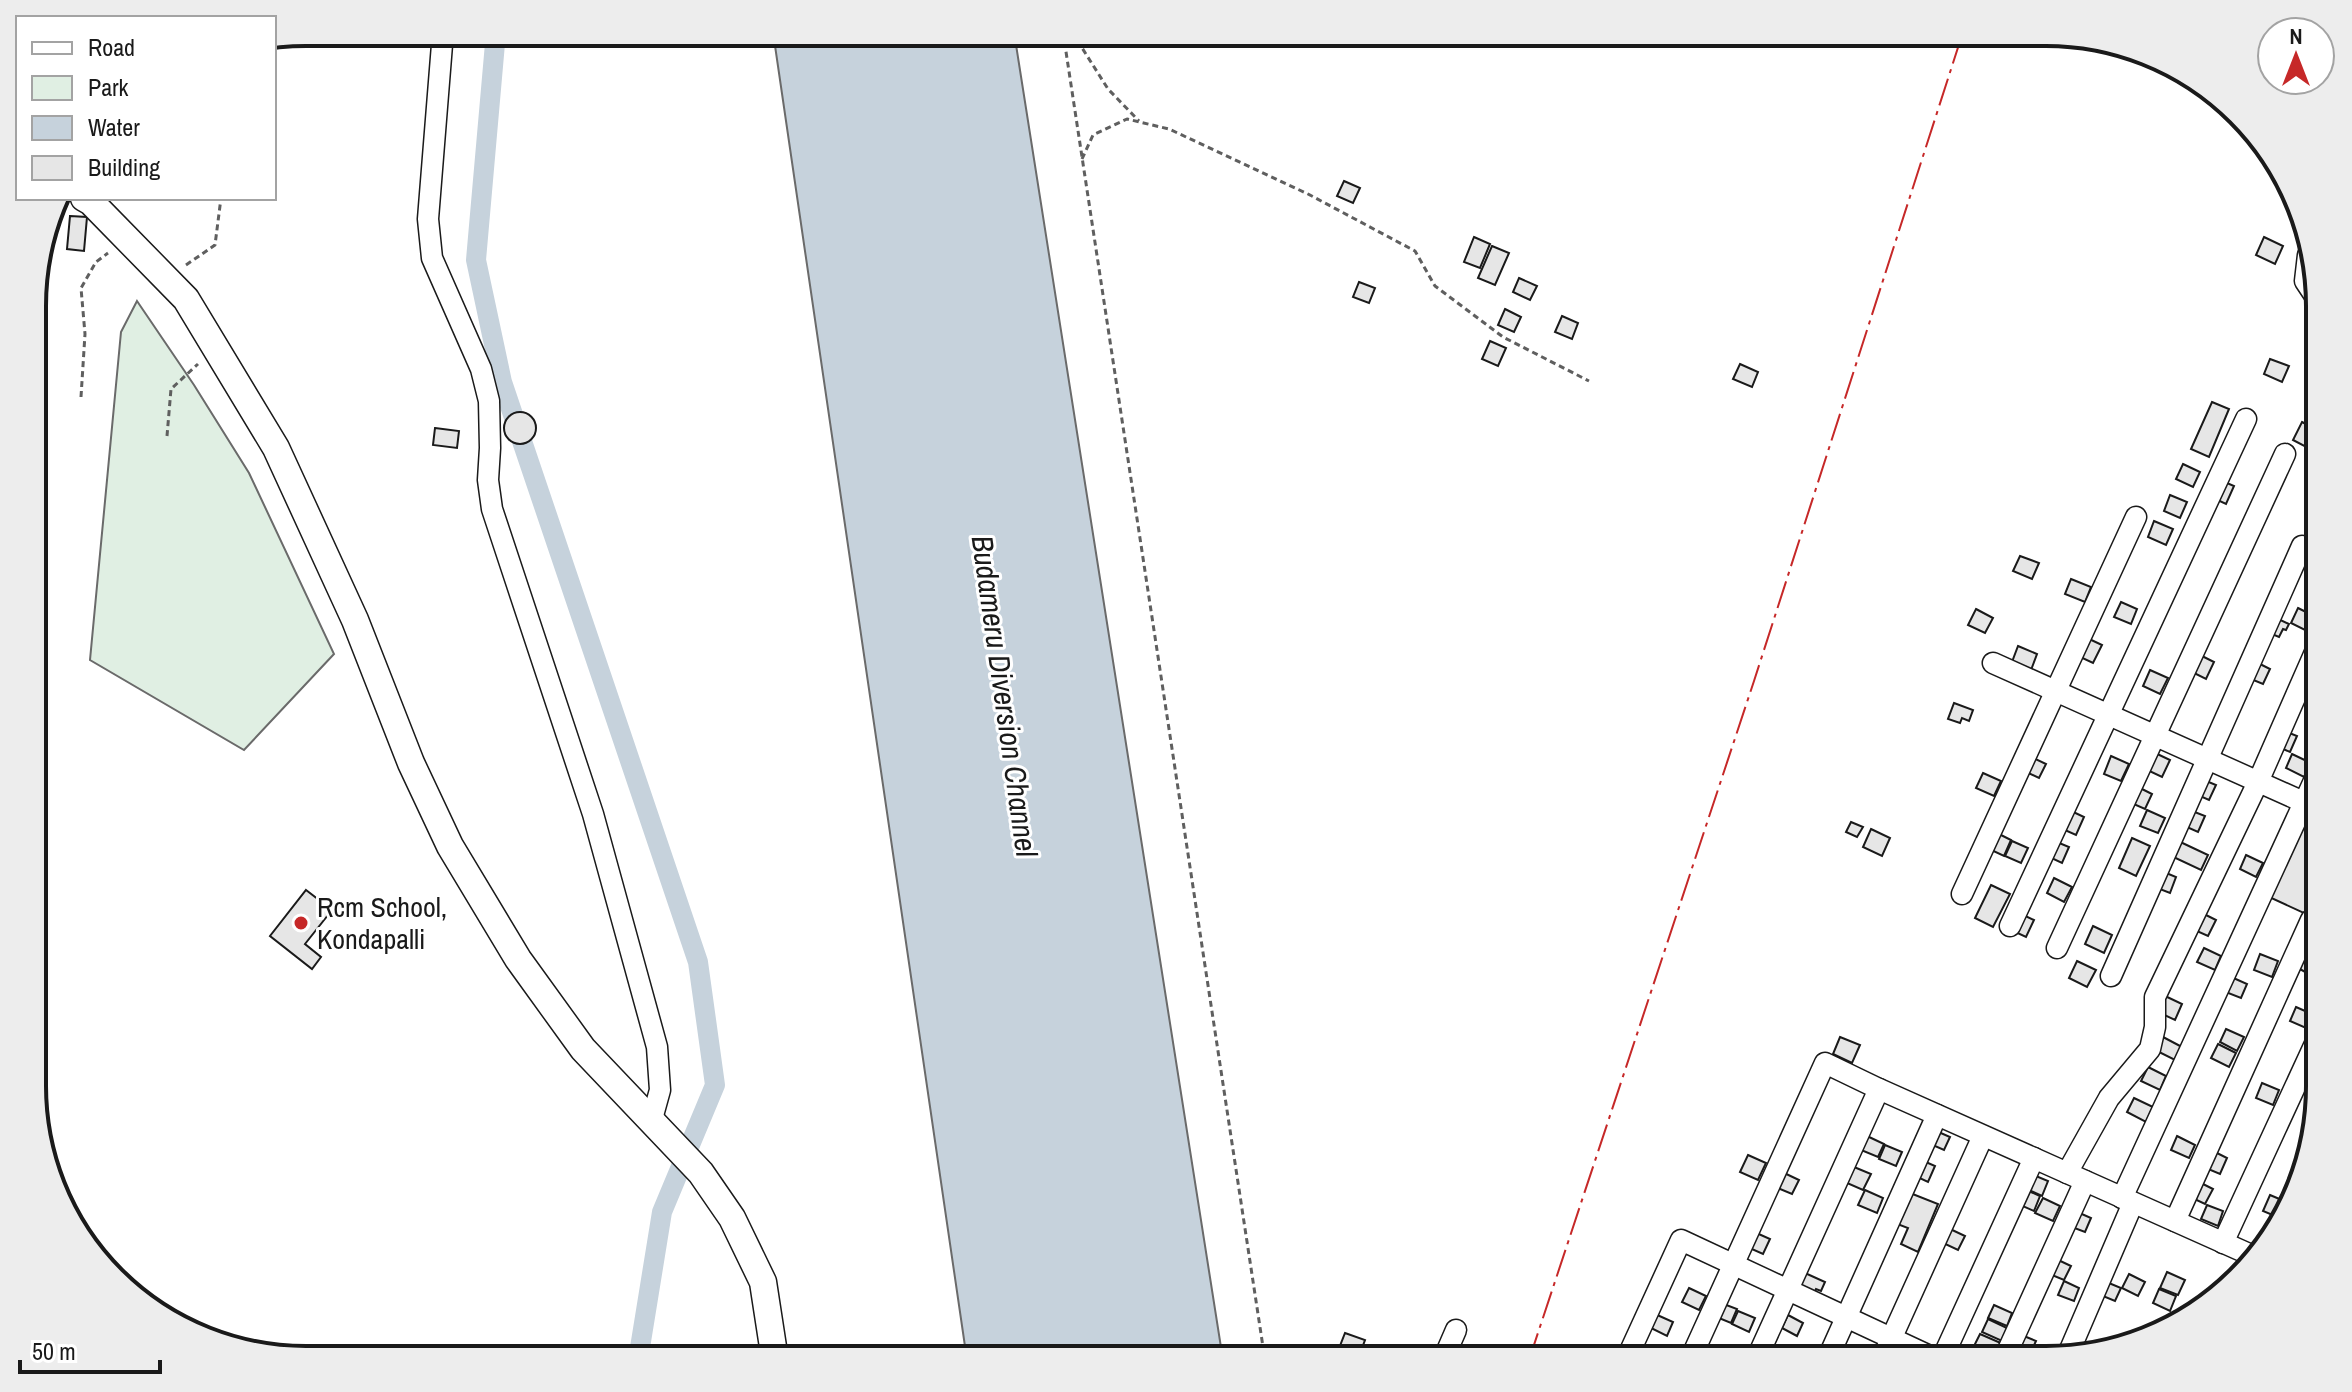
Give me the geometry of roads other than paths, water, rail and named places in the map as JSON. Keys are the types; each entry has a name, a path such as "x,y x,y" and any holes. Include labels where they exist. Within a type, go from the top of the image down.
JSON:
{"main road":[{"path":"88,200 186,299 217,349 276,448 355,620 411,763 450,846 518,959 583,1049 679,1147 732,1218 763,1282 773,1346"}],"street":[{"path":"442,46 428,219 432,258 481,369 489,401 488,480 492,509 593,814 657,1047 660,1090 652,1119"},
{"path":"2010,926 2246,419"},
{"path":"2057,948 2285,454"},
{"path":"1962,894 2136,517"},
{"path":"2111,976 2302,546"},
{"path":"1993,663 2305,803"},
{"path":"2010,1345 2109,1098 2150,1049 2155,1027 2155,997 2258,782 2305,675"},
{"path":"2072,1344 2128,1200 2305,821"},
{"path":"2175,1221 2305,933"},
{"path":"1697,1345 1825,1063 2245,1252"},
{"path":"2223,1243 2305,1065"},
{"path":"1763,1345 1879,1089"},
{"path":"1834,1345 1937,1115"},
{"path":"1888,1345 1983,1136"},
{"path":"1946,1345 2034,1158"},
{"path":"1633,1345 1681,1240 1907,1345"},
{"path":"1449,1345 1456,1330"}],"water":[{"name":"Budameru Diversion Channel","path":"775,46 1016,46 1221,1345 965,1346"}],"waterway":[{"path":"495,46 476,260 502,382 698,962 715,1085 662,1212 640,1346"}],"place":[{"name":"Rcm School, Kondapalli","path":"301,923"}]}
